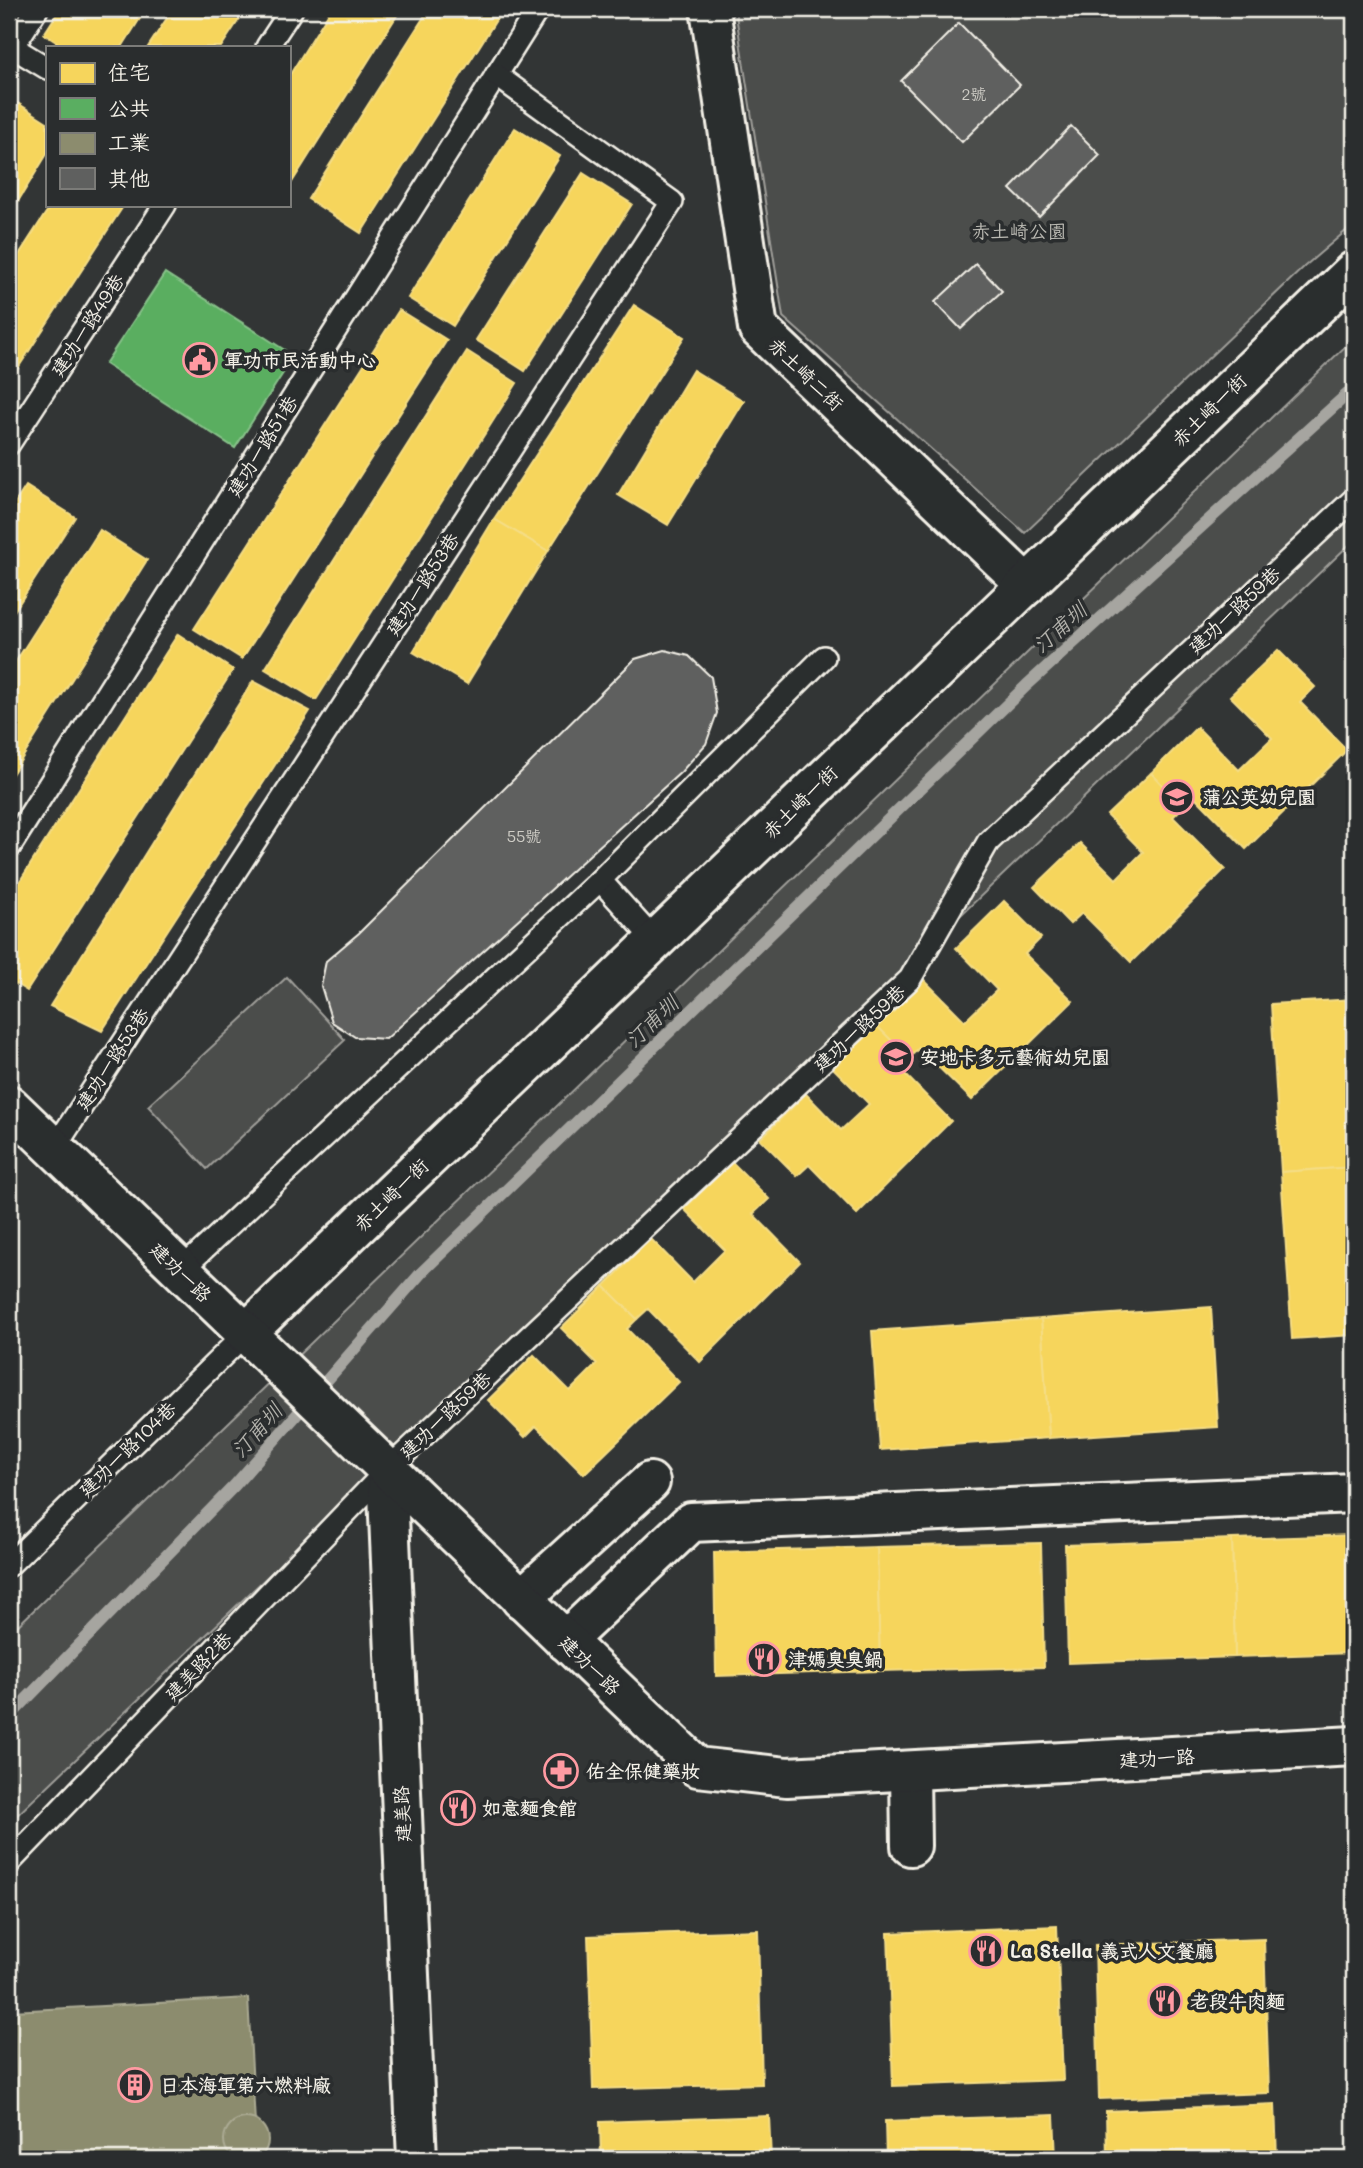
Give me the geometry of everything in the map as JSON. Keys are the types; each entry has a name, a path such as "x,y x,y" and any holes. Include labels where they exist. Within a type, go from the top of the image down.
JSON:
{"street":[{"name":"赤土崎二街","path":"710,9 758,328 1027,585"},
{"name":"赤土崎一街","path":"246,1334 1354,271"},
{"name":"建功一路","path":"9,1105 697,1766 787,1777 1354,1746"},
{"name":"建美路","path":"376,1460 418,2159"},
{"path":"521,1599 650,1482"},
{"path":"565,1641 691,1522 1354,1493"},
{"path":"910,1771 911,1846"}],"lane":[{"path":"37,9 10,49 46,67"},
{"path":"268,46 292,9"},
{"name":"建功一路51巷","path":"9,848 538,9"},
{"name":"建功一路53巷","path":"54,1149 672,202 496,75"},
{"name":"建功一路49巷","path":"9,444 164,206"},
{"name":"建功一路59巷","path":"376,1460 910,979 988,842 1354,499"},
{"path":"180,1271 600,880 824,657"},
{"path":"600,880 655,941"},
{"name":"建功一路104巷","path":"9,1564 246,1334"},
{"name":"建美路2巷","path":"9,1863 376,1460"}],"green space":[{"name":"赤土崎公園","path":"735,9 1354,9 1354,224 1305,266 1025,533 783,317"},
{"path":"1354,338 1354,540 9,1823 9,1634"},
{"path":"287,977 345,1040 207,1169 148,1106"}],"building: 住宅":[{"path":"60,9 146,9 123,46 62,46 44,34"},
{"path":"173,9 246,9 222,46 149,46"},
{"path":"331,9 401,9 290,185 290,74"},
{"path":"429,9 503,9 361,233 308,199"},
{"path":"13,100 46,121 46,156 9,216 9,106"},
{"path":"515,128 560,156 453,326 408,298"},
{"path":"583,173 632,204 525,371 476,340"},
{"path":"50,206 123,206 9,382 9,270"},
{"path":"634,305 684,337 548,551 494,519"},
{"path":"399,310 447,340 242,659 194,629"},
{"path":"467,351 517,383 316,700 265,669"},
{"path":"693,370 744,401 668,525 618,495"},
{"path":"26,486 75,517 9,619 9,512"},
{"path":"494,519 548,551 467,684 413,652"},
{"path":"100,530 147,560 9,779 9,672"},
{"path":"178,634 233,670 27,991 9,980 9,898"},
{"path":"1278,650 1315,687 1300,702 1347,750 1246,849 1194,796 1183,807 1151,773 1197,727 1239,770 1272,738 1230,696"},
{"path":"253,681 310,711 102,1031 50,1006"},
{"path":"1151,773 1183,807 1173,817 1225,869 1131,962 1082,913 1070,924 1034,887 1080,843 1116,879 1143,852 1107,815"},
{"path":"1004,901 1041,938 1025,954 1073,1001 972,1100 919,1048 909,1058 876,1025 923,979 965,1021 997,990 956,948"},
{"path":"1354,999 1354,1167 1281,1172 1271,1004"},
{"path":"876,1025 909,1058 899,1068 951,1121 857,1214 809,1165 797,1176 760,1139 806,1094 841,1130 869,1104 833,1068"},
{"path":"732,1162 769,1199 753,1214 800,1262 700,1362 648,1309 637,1319 604,1286 651,1239 693,1282 725,1250 684,1209"},
{"path":"1354,1167 1354,1335 1292,1339 1281,1172"},
{"path":"604,1286 637,1319 627,1329 679,1382 584,1474 536,1426 525,1437 488,1400 534,1355 570,1391 597,1364 561,1328"},
{"path":"1211,1307 1218,1427 1049,1438 1041,1319"},
{"path":"1041,1319 1049,1438 880,1450 872,1331"},
{"path":"1354,1535 1354,1653 1235,1657 1232,1539"},
{"path":"1232,1539 1235,1657 1068,1663 1065,1545"},
{"path":"1041,1543 1044,1667 880,1671 877,1547"},
{"path":"877,1547 880,1671 716,1676 714,1552"},
{"path":"1057,1926 1063,2080 893,2086 888,1933"},
{"path":"758,1930 762,2084 593,2089 588,1936"},
{"path":"1264,1939 1269,2093 1099,2099 1095,1945"},
{"path":"1275,2104 1277,2159 1107,2159 1106,2111"},
{"path":"1054,2115 1056,2159 886,2159 885,2121"},
{"path":"769,2116 771,2159 601,2159 600,2122"}],"building: 公共":[{"name":"軍功市民活動中心","path":"165,273 294,356 235,448 105,364"}],"building: 工業":[{"name":"日本海軍第六燃料廠","path":"248,1998 257,2159 20,2159 13,2011"},
{"path":"246,2118 262,2124 268,2140 262,2156 246,2162 230,2156 224,2140 230,2124"}],"building: 其他":[{"path":"959,23 1020,85 962,142 901,81"},
{"path":"1071,126 1100,155 1039,217 1010,189"},
{"path":"976,264 1002,291 961,329 935,302"},
{"path":"665,650 689,656 711,677 717,713 706,744 681,772 386,1039 355,1037 332,1022 321,986 326,961 359,933 635,659"}],"waterway":[{"name":"汀甫圳","path":"9,1717 235,1485 422,1272 1027,685 1354,388"}],"place":[{"name":"軍功市民活動中心","path":"200,360"},
{"name":"蒲公英幼兒園","path":"1177,797"},
{"name":"安地卡多元藝術幼兒園","path":"896,1057"},
{"name":"津媽臭臭鍋","path":"764,1659"},
{"name":"佑全保健藥妝","path":"561,1771"},
{"name":"如意麵食館","path":"458,1808"},
{"name":"La Stella 義式人文餐廳","path":"986,1951"},
{"name":"老段牛肉麵","path":"1165,2001"},
{"name":"日本海軍第六燃料廠","path":"135,2085"}]}
